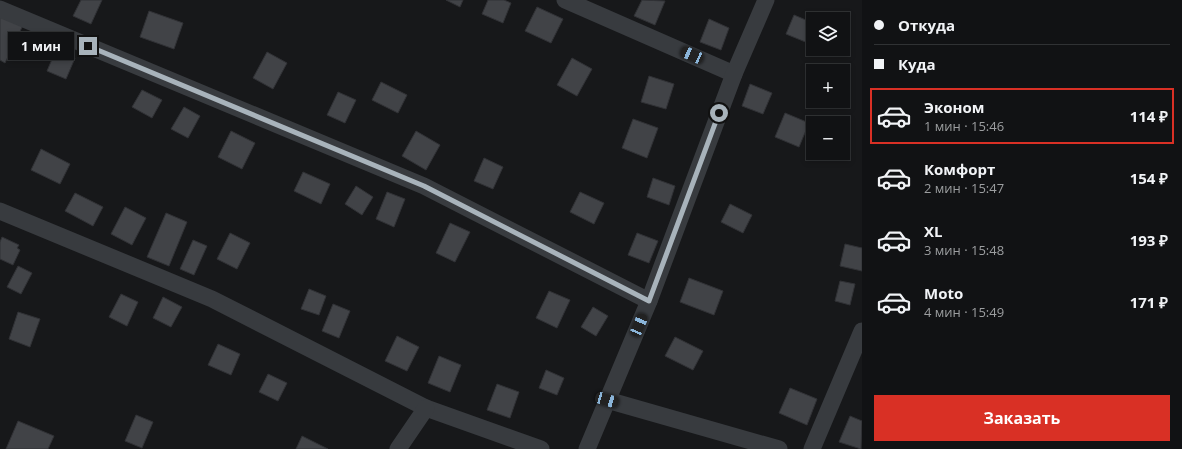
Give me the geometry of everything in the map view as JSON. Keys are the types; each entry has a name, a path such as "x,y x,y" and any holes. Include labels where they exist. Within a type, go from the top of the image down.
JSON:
{"street":[{"path":"565,0 734,74"},
{"path":"587,449 649,301 734,74 766,0"},
{"path":"0,9 424,186 649,301"},
{"path":"0,211 212,299 426,408 541,449"},
{"path":"812,449 862,331"},
{"path":"607,400 779,449"},
{"path":"398,449 426,408"}],"building":[{"path":"81,0 102,0 91,24 73,16"},
{"path":"446,0 463,0 460,7"},
{"path":"488,0 504,0 511,3 503,23 482,14"},
{"path":"642,0 665,1 655,25 634,16"},
{"path":"537,7 563,19 551,43 525,31"},
{"path":"149,11 183,23 174,49 140,37"},
{"path":"794,15 806,20 806,42 786,34"},
{"path":"0,17 24,23 5,63 0,60"},
{"path":"709,19 729,28 721,50 700,42"},
{"path":"56,50 75,58 66,79 47,71"},
{"path":"267,52 287,63 273,89 253,78"},
{"path":"572,58 592,69 577,96 557,85"},
{"path":"649,76 674,84 666,109 641,102"},
{"path":"381,82 407,95 398,113 372,100"},
{"path":"750,84 772,93 763,114 742,106"},
{"path":"142,90 162,100 152,118 132,107"},
{"path":"338,92 356,100 345,123 327,115"},
{"path":"184,107 200,116 188,138 171,129"},
{"path":"785,113 806,122 806,130 799,147 775,137"},
{"path":"633,119 658,128 647,158 622,148"},
{"path":"231,131 255,143 242,169 218,157"},
{"path":"416,131 440,145 426,170 402,156"},
{"path":"41,149 70,164 60,184 31,170"},
{"path":"484,158 503,167 493,189 474,181"},
{"path":"303,172 330,184 321,204 294,191"},
{"path":"653,178 675,186 669,205 647,197"},
{"path":"356,186 373,197 362,215 345,204"},
{"path":"387,192 405,199 394,227 376,219"},
{"path":"580,192 604,203 594,224 570,212"},
{"path":"75,193 103,207 93,226 65,211"},
{"path":"730,204 752,215 743,233 721,222"},
{"path":"125,207 146,218 132,245 111,234"},
{"path":"166,213 187,222 169,266 147,257"},
{"path":"450,223 470,232 455,262 436,253"},
{"path":"230,233 250,243 237,269 217,259"},
{"path":"637,233 658,241 649,263 628,255"},
{"path":"2,237 19,245 17,248 20,250 13,265 0,259 0,242"},
{"path":"193,240 207,246 194,275 180,269"},
{"path":"845,244 862,248 862,271 840,266"},
{"path":"18,266 32,273 21,294 7,287"},
{"path":"689,278 723,291 714,315 680,302"},
{"path":"840,281 855,284 850,305 835,301"},
{"path":"309,289 326,296 319,315 301,309"},
{"path":"549,291 570,300 557,328 536,318"},
{"path":"121,294 138,302 127,326 109,317"},
{"path":"163,297 182,307 171,327 153,318"},
{"path":"333,304 350,311 339,338 322,331"},
{"path":"593,307 608,316 596,336 581,327"},
{"path":"18,312 40,319 30,347 9,339"},
{"path":"397,336 419,347 407,371 385,361"},
{"path":"675,337 703,351 693,370 665,356"},
{"path":"218,344 240,354 231,375 208,365"},
{"path":"439,356 461,365 450,392 428,383"},
{"path":"546,370 564,378 557,395 539,388"},
{"path":"268,374 287,383 278,401 259,392"},
{"path":"497,384 519,392 510,418 487,410"},
{"path":"790,388 817,399 807,425 779,413"},
{"path":"136,415 153,422 142,448 125,441"},
{"path":"850,416 862,421 861,449 839,442"},
{"path":"18,421 54,436 48,449 6,449"},
{"path":"302,436 328,449 296,449"}],"route":[{"path":"88,46 424,186 649,301 719,113"}]}
